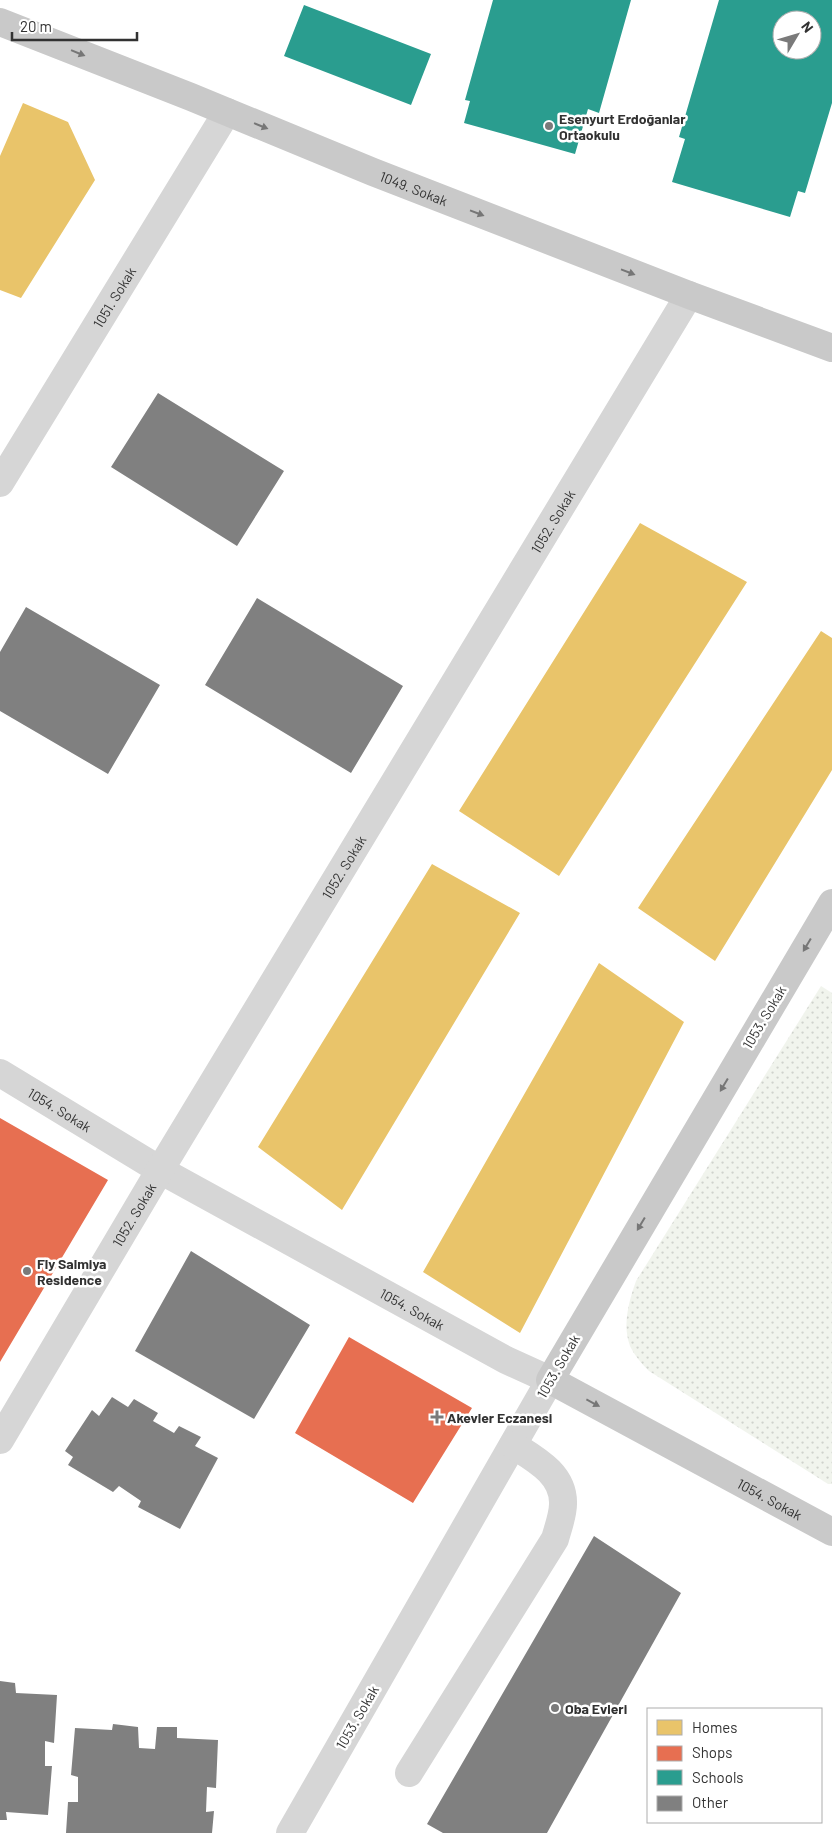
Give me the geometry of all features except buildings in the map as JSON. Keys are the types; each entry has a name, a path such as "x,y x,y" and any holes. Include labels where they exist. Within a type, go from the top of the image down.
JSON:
{"main road":[{"name":"1049. Sokak","path":"0,22 373,172 689,295 832,348"},
{"name":"1053. Sokak","path":"550,1380 832,903"},
{"name":"1054. Sokak","path":"550,1380 832,1532"}],"street":[{"name":"1051. Sokak","path":"0,483 227,112"},
{"name":"1052. Sokak","path":"0,1440 160,1170 689,295"},
{"name":"1054. Sokak","path":"0,1073 160,1170 506,1360 550,1380"},
{"name":"1053. Sokak","path":"290,1833 550,1380"},
{"path":"409,1774 555,1539 563,1506 562,1491 557,1480 543,1463 513,1445"}],"shaded area":[{"path":"821,986 832,993 832,1484 828,1484 649,1371 630,1346 627,1330 629,1305 636,1281"}],"place":[{"name":"Esenyurt Erdoğanlar Ortaokulu","path":"549,126"},
{"name":"Fly Salmiya Residence","path":"27,1271"},
{"name":"Akevler Eczanesi","path":"437,1417"},
{"name":"Oba Evleri","path":"555,1708"}]}
